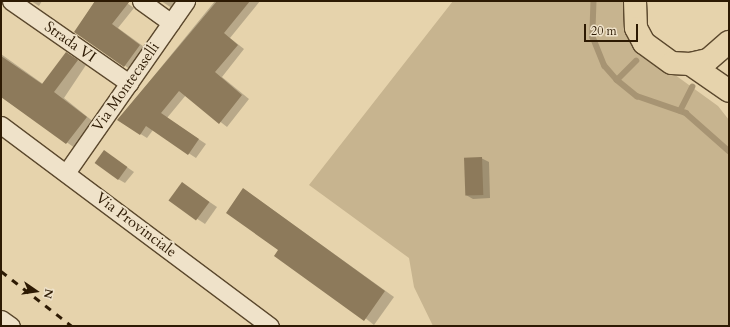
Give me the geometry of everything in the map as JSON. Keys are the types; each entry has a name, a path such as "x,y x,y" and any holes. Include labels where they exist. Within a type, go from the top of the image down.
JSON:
{"main road":[{"path":"634,4 636,28 656,55 672,62 690,64 708,60 729,42"},
{"path":"690,64 729,91"}],"street":[{"name":"Strada VI","path":"11,1 129,83"},
{"path":"141,1 171,23"},
{"name":"Via Montecaselli","path":"66,173 186,1"},
{"name":"Via Provinciale","path":"1,125 270,326"},
{"path":"1,319 11,326"}],"shaded area":[{"path":"453,1 623,1 629,30 671,72 718,106 729,120 729,326 433,326 414,287 409,258 309,185"}],"building":[{"path":"95,1 130,1 112,24 140,45 124,67 74,32"},
{"path":"217,1 250,1 224,33 238,45 215,72 242,95 219,124 179,91 161,113 199,139 188,155 146,126 140,135 117,120"},
{"path":"66,52 78,60 54,92 87,117 66,144 1,97 1,56 42,84"},
{"path":"104,150 127,167 118,180 95,163"},
{"path":"482,157 483,195 465,196 464,158"},
{"path":"182,182 210,202 196,221 168,201"},
{"path":"243,188 385,291 364,321 274,256 278,250 226,213"}],"waterway":[{"path":"594,1 593,37 605,66 617,80 637,96 686,113 729,151"},
{"path":"617,80 636,61"},
{"path":"680,111 692,87"}],"railway":[{"path":"1,271 72,326"}]}
